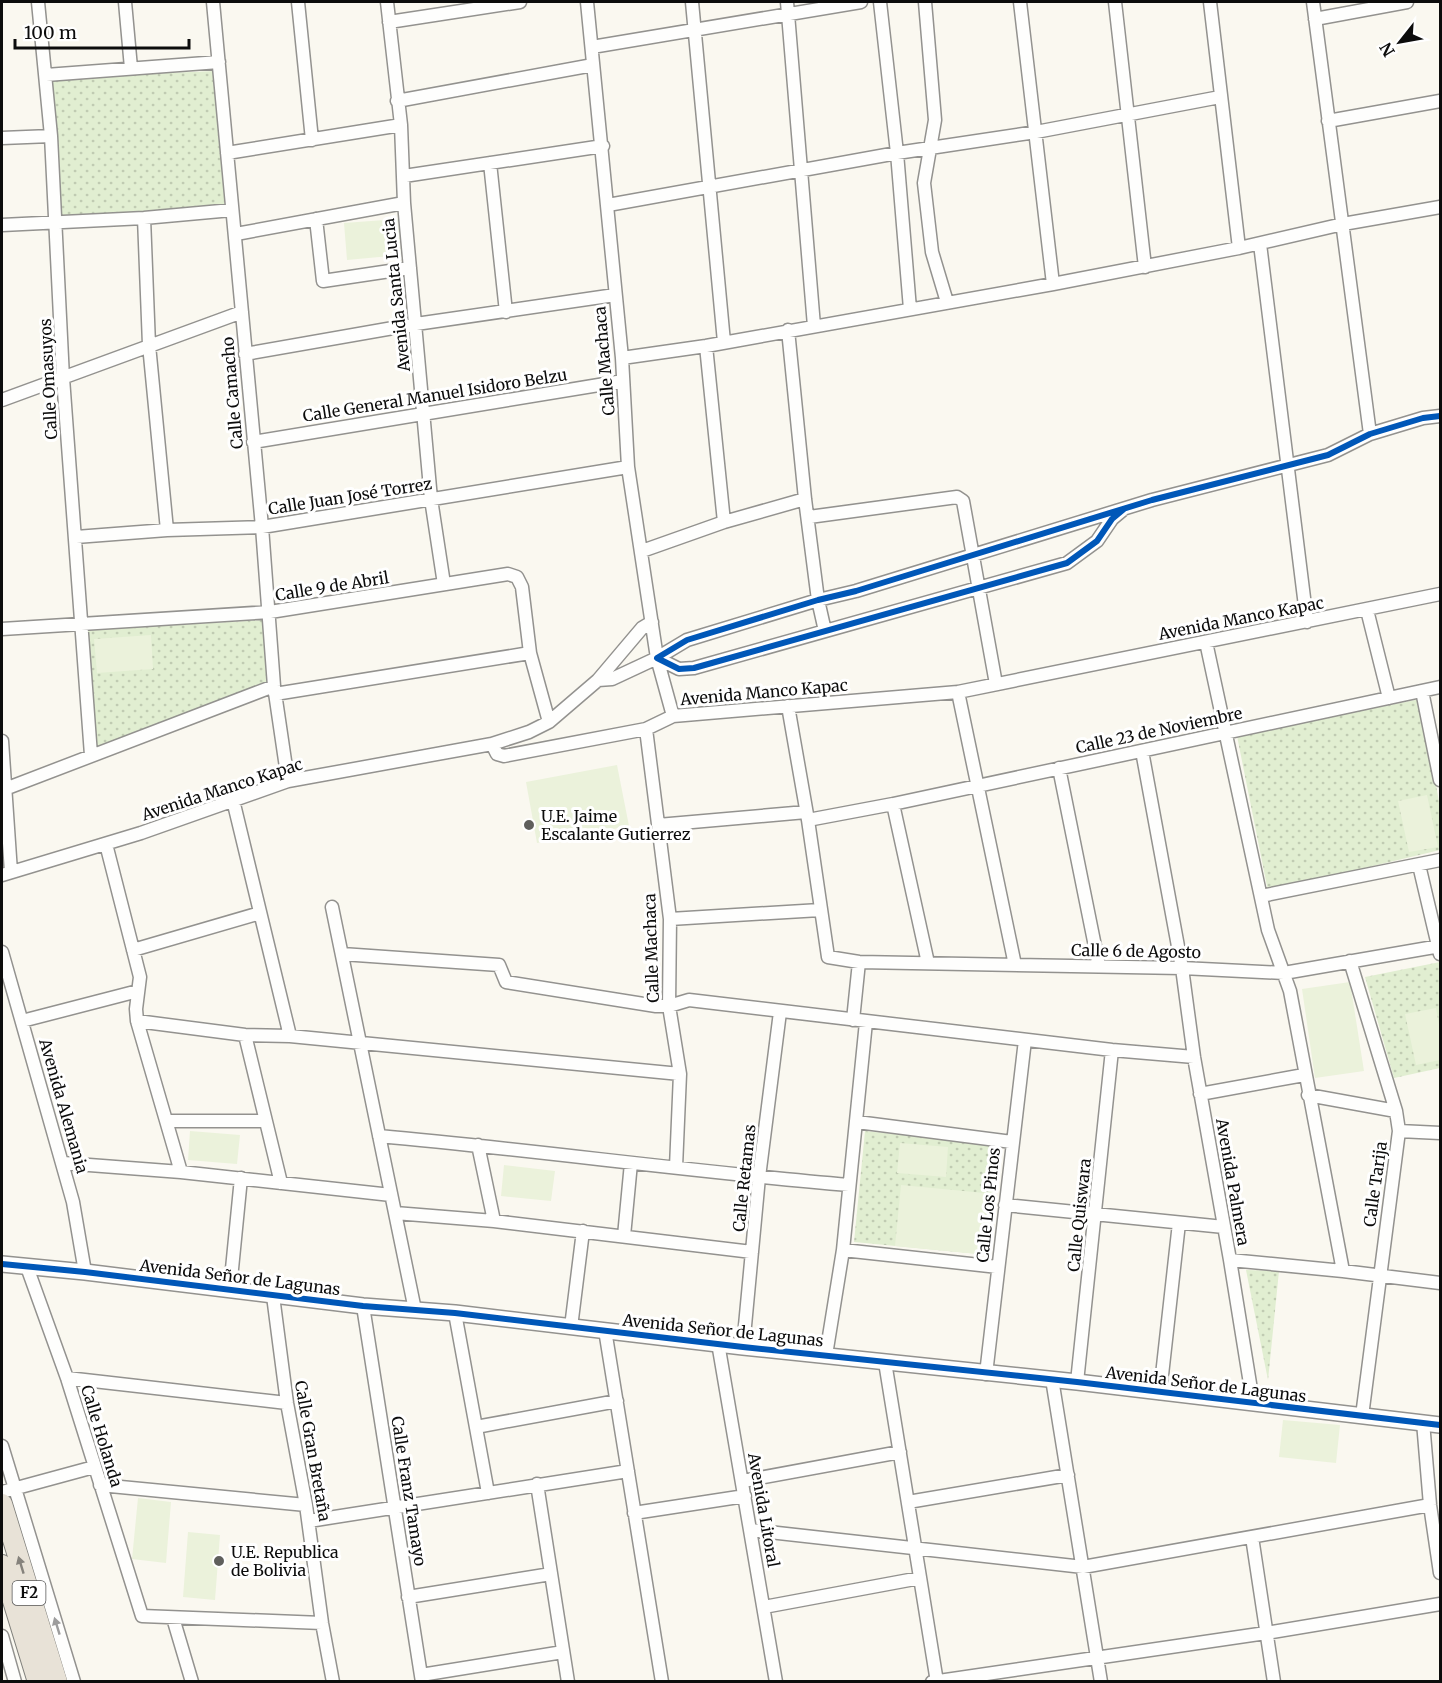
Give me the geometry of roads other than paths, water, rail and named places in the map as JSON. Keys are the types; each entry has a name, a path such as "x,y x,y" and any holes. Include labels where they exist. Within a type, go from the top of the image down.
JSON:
{"highway":[{"name":"F2","path":"2,1504 57,1682"},
{"name":"F2","path":"2,1566 38,1682"}],"street":[{"name":"Calle Omasuyos","path":"38,2 57,221 63,378 91,755"},
{"path":"125,2 131,68"},
{"name":"Calle Camacho","path":"213,2 270,612 274,690 288,781"},
{"path":"298,2 312,140"},
{"name":"Avenida Santa Lucia","path":"387,2 401,125 404,203 431,499 444,584"},
{"path":"389,22 520,2"},
{"name":"Calle Machaca","path":"587,2 603,146 622,358 628,466 657,658 673,716"},
{"path":"692,2 724,342"},
{"path":"592,47 695,31 788,8 861,2"},
{"path":"880,2 897,153 910,309"},
{"path":"925,2 935,120 924,183 932,252 947,302"},
{"path":"1020,2 1053,284"},
{"path":"1114,2 1145,267"},
{"path":"1210,2 1239,248"},
{"path":"1313,2 1370,434"},
{"path":"1315,19 1407,2"},
{"path":"788,8 814,326"},
{"path":"46,75 219,62"},
{"path":"397,101 593,65"},
{"path":"608,205 897,153 1036,132 1220,98"},
{"path":"1328,121 1440,101"},
{"path":"227,153 401,125"},
{"path":"2,138 51,136"},
{"path":"404,176 603,146"},
{"path":"490,164 506,312"},
{"path":"236,234 404,203"},
{"path":"622,358 1053,284 1260,244 1343,224 1440,207"},
{"path":"2,225 144,218 232,210"},
{"path":"144,218 149,345 167,530"},
{"path":"316,219 322,281 410,268"},
{"path":"1260,244 1307,622"},
{"path":"245,354 416,324 615,295"},
{"path":"2,400 242,312"},
{"path":"788,330 805,499 818,600 825,631"},
{"path":"706,345 724,522"},
{"name":"Calle General Manuel Isidoro Belzu","path":"253,442 623,381"},
{"path":"598,680 612,678 657,658 687,640 818,600 856,591 1152,500 1328,455 1370,434 1423,418 1440,416"},
{"name":"Calle Juan José Torrez","path":"76,537 167,530 262,527 628,466"},
{"path":"809,517 957,497 963,501 996,684"},
{"path":"642,551 724,522 805,499"},
{"path":"657,658 679,669 694,668 1067,562 1097,541 1112,519 1124,509"},
{"name":"Calle 9 de Abril","path":"2,629 81,622 270,612 508,574 517,577 522,587 531,653 549,722"},
{"name":"Avenida Manco Kapac","path":"6,873 106,844 288,781 492,744 497,754 504,756 646,729 673,716 958,692 1440,594"},
{"path":"1368,610 1389,698"},
{"path":"492,744 529,732 549,722 598,680 642,628 652,622"},
{"path":"1206,642 1268,930 1290,991 1304,1075 1343,1271"},
{"path":"5,789 91,755 274,690 531,653"},
{"name":"Calle 23 de Noviembre","path":"658,825 807,816 893,804 1440,687"},
{"path":"1422,691 1440,778"},
{"path":"958,692 1015,965"},
{"path":"670,919 820,910 789,706"},
{"name":"Calle Machaca","path":"646,729 670,919 669,1006 680,1074 676,1167"},
{"path":"2,741 6,873"},
{"name":"Avenida Palmera","path":"1142,751 1182,968 1200,1094 1253,1402"},
{"path":"1059,768 1100,966"},
{"path":"233,800 290,1036"},
{"path":"893,804 928,963"},
{"path":"106,844 140,977 136,1009 137,1021 181,1172"},
{"path":"1261,896 1440,860"},
{"path":"1419,865 1440,948"},
{"path":"332,907 415,1310"},
{"name":"Calle 6 de Agosto","path":"820,910 828,957 859,962 1182,968 1284,973 1440,948"},
{"path":"133,950 260,913"},
{"name":"Avenida Alemania","path":"2,952 63,1163 75,1210 85,1272"},
{"path":"342,954 499,965 506,982 656,1006 669,1006 689,1000 1112,1050 1194,1057"},
{"name":"Calle Tarija","path":"1350,961 1396,1111 1399,1131 1362,1416"},
{"path":"853,1020 859,962"},
{"path":"22,1021 138,992"},
{"name":"Calle Retamas","path":"743,1347 759,1178 780,1012"},
{"path":"137,1021 245,1035 290,1036 680,1074"},
{"path":"826,1355 843,1250 866,1022"},
{"path":"245,1035 281,1183"},
{"name":"Calle Los Pinos","path":"986,1374 1025,1040"},
{"name":"Calle Quiswara","path":"1077,1382 1112,1050"},
{"path":"1200,1094 1304,1075"},
{"path":"1308,1095 1396,1111"},
{"path":"167,1122 266,1121"},
{"path":"856,1122 1012,1142"},
{"path":"1399,1131 1440,1133"},
{"path":"379,1136 478,1145 759,1178 849,1185"},
{"path":"478,1145 494,1221"},
{"path":"63,1163 181,1172 391,1195"},
{"path":"624,1236 631,1163"},
{"path":"231,1289 241,1178"},
{"path":"1005,1205 1224,1227"},
{"path":"395,1213 494,1221 752,1252"},
{"path":"1160,1393 1179,1223"},
{"path":"571,1327 583,1231"},
{"path":"843,1250 998,1267"},
{"path":"1230,1260 1440,1283"},
{"name":"Avenida Señor de Lagunas","path":"2,1264 363,1306 455,1313 986,1374 1077,1382 1440,1425"},
{"name":"Calle Holanda","path":"27,1267 67,1378 142,1616 173,1618"},
{"name":"Calle Gran Bretaña","path":"273,1296 287,1403 309,1521 322,1623 333,1682"},
{"name":"Calle Franz Tamayo","path":"363,1306 421,1678"},
{"path":"455,1313 488,1493"},
{"path":"605,1330 662,1682"},
{"name":"Avenida Litoral","path":"718,1343 776,1682"},
{"path":"885,1362 916,1548 935,1681 1266,1633 1440,1604"},
{"path":"67,1378 287,1403"},
{"path":"1052,1380 1101,1682"},
{"path":"476,1427 617,1401"},
{"path":"1423,1422 1430,1505 1440,1573"},
{"path":"2,1446 74,1682"},
{"path":"743,1481 900,1452"},
{"path":"2,1491 94,1467"},
{"path":"309,1521 628,1470"},
{"path":"908,1502 1068,1475"},
{"path":"537,1484 568,1682"},
{"path":"100,1485 306,1505"},
{"path":"634,1513 745,1496"},
{"path":"751,1530 1083,1567 1430,1505"},
{"path":"1252,1537 1274,1682"},
{"path":"408,1596 551,1574"},
{"path":"764,1607 920,1578"},
{"path":"192,1682 173,1618 322,1623"},
{"path":"2,1636 4,1655 15,1682"},
{"path":"421,1678 563,1653"},
{"path":"4,1655 29,1654"}],"place":[{"name":"U.E. Jaime Escalante Gutierrez","path":"529,825"},
{"name":"U.E. Republica de Bolivia","path":"219,1561"}]}
